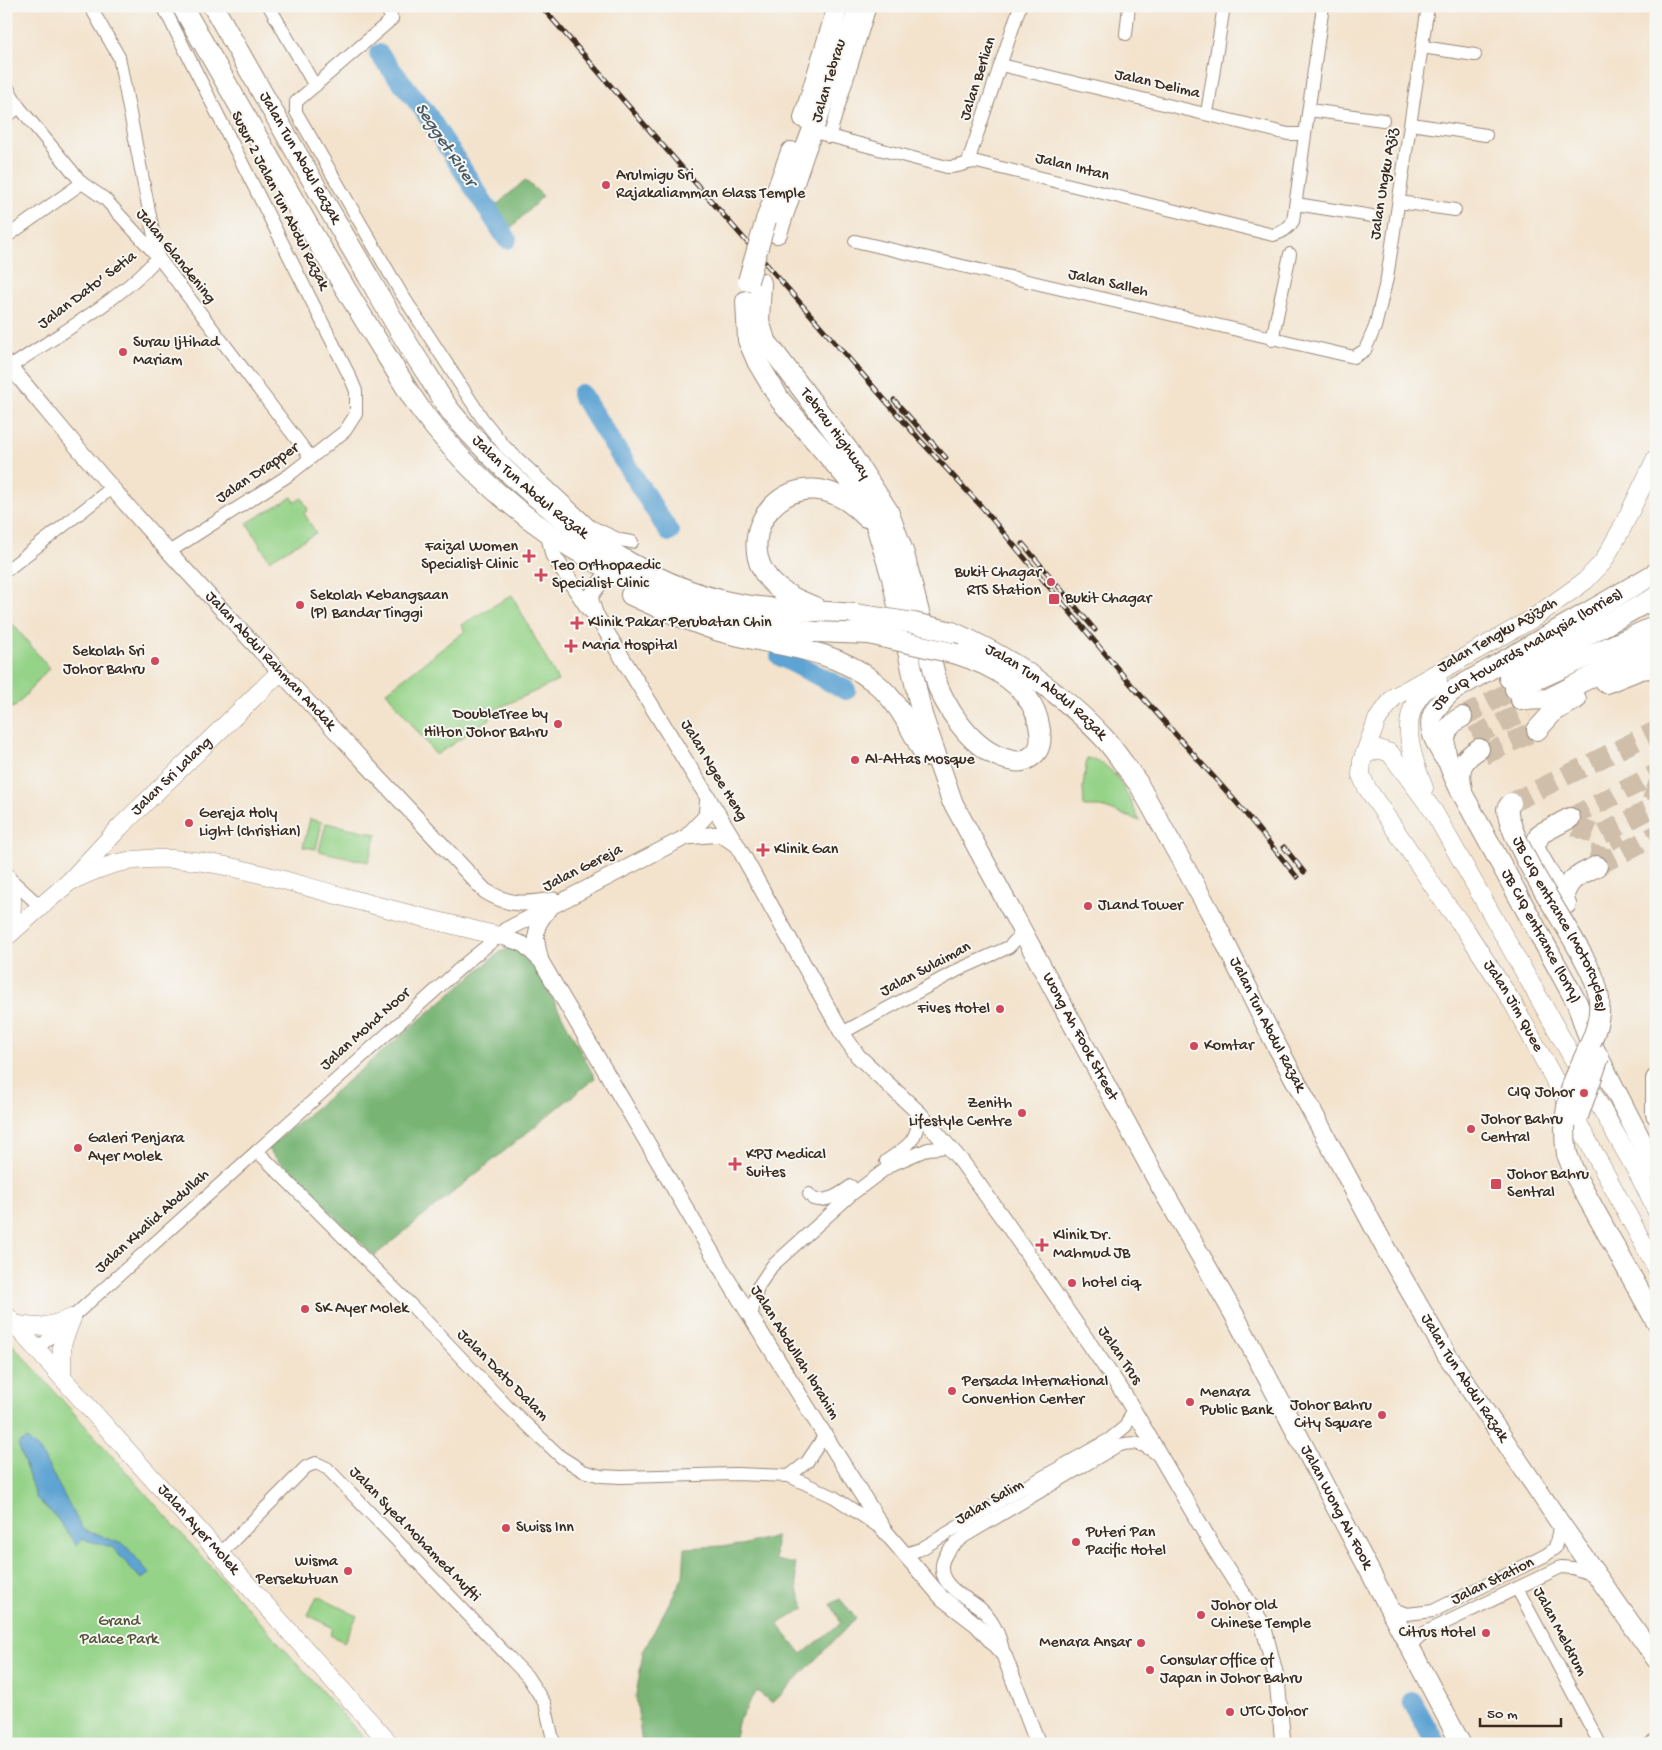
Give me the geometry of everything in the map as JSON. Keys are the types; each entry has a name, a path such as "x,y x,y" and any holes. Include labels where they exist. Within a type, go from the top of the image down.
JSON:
{"highway":[{"name":"Jalan Tun Abdul Razak","path":"182,6 350,297 420,408 438,431 485,480 548,533 615,574 676,599 767,626 814,632 870,634 958,654 993,668 1013,682 1029,699"},
{"name":"Jalan Tun Abdul Razak","path":"213,6 409,346 451,411 503,468 565,520 600,544 658,577 723,601 788,610 855,614 914,623 952,632 1013,662 1037,678 1102,737 1138,783"},
{"name":"Tebrau Highway","path":"838,6 831,58 830,85 772,226 754,282 745,318 748,340 758,363 780,400 868,504 878,530 899,608 915,688 933,750 952,800"},
{"name":"Tebrau Highway","path":"772,226 777,185 810,101 860,6"},
{"path":"826,136 830,85"},
{"name":"Tebrau Highway","path":"754,282 759,321 765,340 848,450 878,494 897,532 938,687 946,705 974,740 1004,760 1019,762 1030,758 1037,751 1041,735 1038,718 1029,699"},
{"path":"823,611 795,599 777,587 765,572 758,555 757,535 763,518 774,504 788,495 804,490 824,490 845,498 878,530"},
{"path":"548,533 571,557 602,580 683,618 757,641 821,653 873,680 906,690 915,688 927,673 929,653"},
{"name":"JB CIQ towards Malaysia (lorries)","path":"1456,782 1431,733 1435,707 1452,691 1656,573"},
{"name":"JB CIQ towards Malaysia (lorries)","path":"1523,705 1656,597"},
{"path":"1656,626 1537,680 1523,705 1551,705 1616,677 1656,667"},
{"path":"1551,705 1656,644"},
{"path":"873,680 888,695 906,720 938,781 952,800"},
{"name":"JB CIQ towards Malaysia (lorries)","path":"1436,744 1439,720 1470,732"},
{"name":"JB CIQ towards Malaysia (lorries)","path":"1456,782 1449,753 1450,741 1458,732 1470,732"},
{"path":"1456,782 1465,782 1467,770 1474,761 1470,732"},
{"name":"JB CIQ entrance (lorry)","path":"1456,782 1577,1003 1589,1039 1656,1170"},
{"name":"JB CIQ entrance (Motorcycles)","path":"1511,802 1507,809 1509,818 1524,853 1591,970 1598,993 1600,1012 1596,1033 1573,1084 1568,1105 1564,1132 1567,1154 1576,1177 1656,1321"},
{"path":"1572,822 1540,834 1535,841 1534,848 1601,966 1610,992 1610,1013 1606,1039 1578,1111 1576,1135 1580,1155 1656,1302"},
{"path":"1565,902 1573,887 1599,869"},
{"path":"1656,1079 1656,1114"}],"main road":[{"name":"Jalan Tengku Azizah","path":"1364,755 1377,720 1394,697 1532,619 1585,581 1602,562 1619,534 1656,458"},
{"name":"Jalan Tengku Azizah","path":"1410,714 1419,696 1429,686 1534,629 1585,589 1615,556 1655,481"},
{"name":"Jalan Sri Lalang","path":"69,882 108,840 279,673"},
{"path":"1394,697 1393,708 1399,714 1410,714 1410,744 1416,767 1434,812"},
{"path":"1364,755 1379,749 1390,753 1434,812"},
{"name":"Jalan Jim Quee","path":"1364,755 1360,770 1365,785 1440,896 1468,932 1514,1005 1656,1267"},
{"name":"Jalan Tun Abdul Razak","path":"1138,783 1210,912 1284,1060 1387,1251 1448,1355 1560,1523 1656,1659"},
{"name":"Wong Ah Fook Street","path":"952,800 1235,1316 1391,1608"},
{"name":"Jalan Jim Quee","path":"1434,812 1641,1179 1656,1210"},
{"path":"108,840 111,856 119,863"},
{"path":"9,935 69,882 95,870 119,863 184,861 230,866 405,914 499,936"},
{"path":"6,876 12,900 9,935"},
{"path":"10,1320 32,1328 50,1327 72,1318"},
{"path":"62,1376 62,1344 72,1318"},
{"name":"Jalan Ayer Molek","path":"10,1320 390,1744"},
{"path":"1391,1608 1461,1744"}],"street":[{"path":"90,6 119,57 158,256"},
{"name":"Susur 2 Jalan Tun Abdul Razak","path":"163,6 351,379 356,392 356,414"},
{"path":"269,6 315,86"},
{"path":"385,6 392,19 296,102 296,112 399,290 482,418 505,447 590,526 620,540 632,542"},
{"name":"Jalan Tebrau","path":"826,136 870,6"},
{"name":"Jalan Berlian","path":"968,162 1020,6"},
{"path":"1126,34 1129,6"},
{"path":"1207,113 1224,6"},
{"name":"Jalan Intan","path":"826,136 947,167 957,168 968,162 986,164 1273,235 1285,231 1293,221 1323,6"},
{"name":"Jalan Ungku Aziz","path":"1354,357 1365,350 1376,327 1387,278 1428,6"},
{"path":"1422,44 1475,51"},
{"name":"Jalan Delima","path":"1001,65 1288,134 1305,134"},
{"name":"Jalan Glandening","path":"6,85 19,107 82,183 105,199 158,256 311,458"},
{"path":"6,116 19,107"},
{"path":"1309,110 1382,120"},
{"path":"1411,124 1486,135"},
{"path":"6,237 82,183"},
{"path":"1399,202 1455,210"},
{"path":"1296,204 1372,216"},
{"name":"Jalan Salleh","path":"855,241 1272,340 1354,357"},
{"path":"1272,340 1290,254"},
{"name":"Jalan Dato’ Setia","path":"8,364 99,307 145,272 158,256"},
{"path":"382,301 399,290"},
{"path":"409,346 421,323"},
{"name":"Jalan Abdul Rahman Andak","path":"8,364 169,552 279,673 374,770 485,891 510,903 527,904 565,898"},
{"name":"Jalan Drapper","path":"169,552 311,458 345,430 356,414"},
{"path":"8,570 113,487"},
{"name":"Jalan Ngee Heng","path":"548,533 553,555 588,608 596,615 720,816 842,1034"},
{"path":"596,615 590,597 602,580"},
{"name":"Jalan Gereja","path":"686,837 706,816 708,797"},
{"name":"Jalan Gereja","path":"499,936 506,930 565,898 686,837 710,833 720,834 737,845"},
{"path":"6,876 41,907"},
{"name":"Jalan Abdullah Ibrahim","path":"565,898 540,919 536,929 536,941 542,962 751,1317 884,1530 942,1598 977,1625 1004,1655 1038,1744"},
{"name":"Jalan Sulaiman","path":"842,1034 958,970 1009,947 1023,932"},
{"name":"Jalan Abdullah Ibrahim","path":"499,936 523,944 542,962"},
{"name":"Jalan Mohd Noor","path":"256,1151 467,962 499,936"},
{"name":"Jalan Trus","path":"842,1034 858,1056 920,1114 949,1147 1004,1218 1133,1409 1215,1550 1263,1625 1277,1680 1283,1744"},
{"path":"809,1194 818,1200 839,1194 910,1145 917,1132 920,1114"},
{"path":"751,1317 758,1287 772,1266 851,1195 892,1165 928,1149 949,1147"},
{"name":"Jalan Khalid Abdullah","path":"37,1349 256,1151"},
{"name":"Jalan Dato Dalam","path":"256,1151 413,1307 506,1406 562,1457 582,1470 601,1476 621,1477 736,1474 789,1476 834,1497 884,1530"},
{"name":"Jalan Salim","path":"901,1552 909,1553 921,1549 1002,1500 1110,1439 1126,1426 1133,1409"},
{"path":"789,1476 807,1462 825,1435"},
{"name":"Jalan Salim","path":"1004,1655 1001,1638 992,1622 981,1609 952,1588 944,1576 940,1565 943,1556 952,1545 1117,1446 1129,1442 1140,1442 1164,1461"},
{"name":"Jalan Syed Mohamed Mufti","path":"219,1555 306,1467 316,1463 327,1468 527,1676 545,1704 554,1744"},
{"name":"Jalan Station","path":"1391,1608 1407,1614 1422,1614 1433,1611 1546,1555 1555,1548 1560,1523"},
{"name":"Jalan Station","path":"1410,1646 1426,1632 1561,1567 1573,1568 1597,1576"},
{"name":"Jalan Meldrum","path":"1517,1588 1600,1744"},
{"path":"1650,1744 1656,1740"}],"green space":[{"path":"525,180 543,196 512,227 491,210"},
{"path":"292,497 295,502 302,498 308,510 304,513 316,533 269,560 247,523"},
{"path":"512,595 558,681 492,711 490,719 436,755 386,692 465,631 461,625"},
{"path":"13,624 49,668 16,706 6,710 6,632"},
{"path":"1087,758 1106,766 1113,773 1126,792 1140,821 1102,807 1084,807 1083,786"},
{"path":"310,819 322,822 316,849 303,847"},
{"path":"326,823 377,834 368,862 319,851"},
{"path":"516,946 528,952 595,1078 374,1256 267,1149 500,952"},
{"name":"Grand Palace Park","path":"6,1337 369,1744 6,1744"},
{"path":"776,1536 775,1560 795,1564 797,1589 805,1608 778,1624 802,1654 841,1623 831,1604 840,1599 856,1618 773,1703 757,1691 739,1720 733,1744 642,1744 636,1696 643,1652 683,1577 685,1548 741,1545"},
{"path":"317,1596 357,1616 344,1642 330,1635 333,1628 308,1615"}],"water":[{"path":"27,1439 40,1451 83,1530 125,1545 150,1574 141,1579 112,1547 82,1539 77,1546 56,1517 36,1498 18,1444"}],"waterway":[{"name":"Segget River","path":"379,54 424,110 507,239"},
{"name":"Segget River","path":"581,394 669,532"},
{"name":"Segget River","path":"780,656 846,690"},
{"path":"1412,1701 1436,1744"}],"tunnel":[{"path":"1462,717 1515,689"},
{"path":"1473,737 1527,710"},
{"path":"1484,755 1537,730"},
{"path":"1511,803 1656,731"},
{"path":"1570,818 1656,774"},
{"path":"1646,788 1656,792"},
{"path":"1575,826 1599,836 1656,806"},
{"path":"1597,866 1602,845 1621,834"},
{"path":"1597,866 1656,835"}],"railway":[{"path":"541,6 919,439 981,506 1128,681 1236,802 1297,877"},
{"path":"894,400 946,458"},
{"path":"1023,544 1095,630"},
{"path":"1284,847 1304,872"}],"place":[{"name":"Arulmigu Sri Rajakaliamman Glass Temple","path":"606,185"},
{"name":"Surau Ijtihad Mariam","path":"123,352"},
{"name":"Faizal Women Specialist Clinic","path":"529,556"},
{"name":"Teo Orthopaedic Specialist Clinic","path":"541,575"},
{"name":"Bukit Chagar RTS Station","path":"1051,582"},
{"name":"Bukit Chagar","path":"1054,599"},
{"name":"Sekolah Kebangsaan (P) Bandar Tinggi","path":"300,605"},
{"name":"Klinik Pakar Perubatan Chin","path":"577,623"},
{"name":"Maria Hospital","path":"571,646"},
{"name":"Sekolah Sri Johor Bahru","path":"155,661"},
{"name":"DoubleTree by Hilton Johor Bahru","path":"558,724"},
{"name":"Al-Attas Mosque","path":"855,760"},
{"name":"Gereja Holy Light (christian)","path":"189,823"},
{"name":"Klinik Gan","path":"763,850"},
{"name":"JLand Tower","path":"1088,906"},
{"name":"Fives Hotel","path":"1000,1009"},
{"name":"Komtar","path":"1194,1046"},
{"name":"CIQ Johor","path":"1584,1093"},
{"name":"Zenith Lifestyle Centre","path":"1022,1113"},
{"name":"Johor Bahru Central","path":"1471,1129"},
{"name":"Galeri Penjara Ayer Molek","path":"78,1148"},
{"name":"KPJ Medical Suites","path":"735,1164"},
{"name":"Johor Bahru Sentral","path":"1496,1184"},
{"name":"Klinik Dr. Mahmud JB","path":"1042,1245"},
{"name":"hotel ciq","path":"1072,1283"},
{"name":"SK Ayer Molek","path":"305,1309"},
{"name":"Persada International Convention Center","path":"952,1391"},
{"name":"Menara Public Bank","path":"1190,1402"},
{"name":"Johor Bahru City Square","path":"1382,1415"},
{"name":"Swiss Inn","path":"506,1528"},
{"name":"Puteri Pan Pacific Hotel","path":"1076,1542"},
{"name":"Wisma Persekutuan","path":"348,1571"},
{"name":"Johor Old Chinese Temple","path":"1201,1615"},
{"name":"Citrus Hotel","path":"1486,1633"},
{"name":"Menara Ansar","path":"1141,1643"},
{"name":"Consular Office of Japan in Johor Bahru","path":"1150,1670"},
{"name":"UTC Johor","path":"1230,1712"}]}
